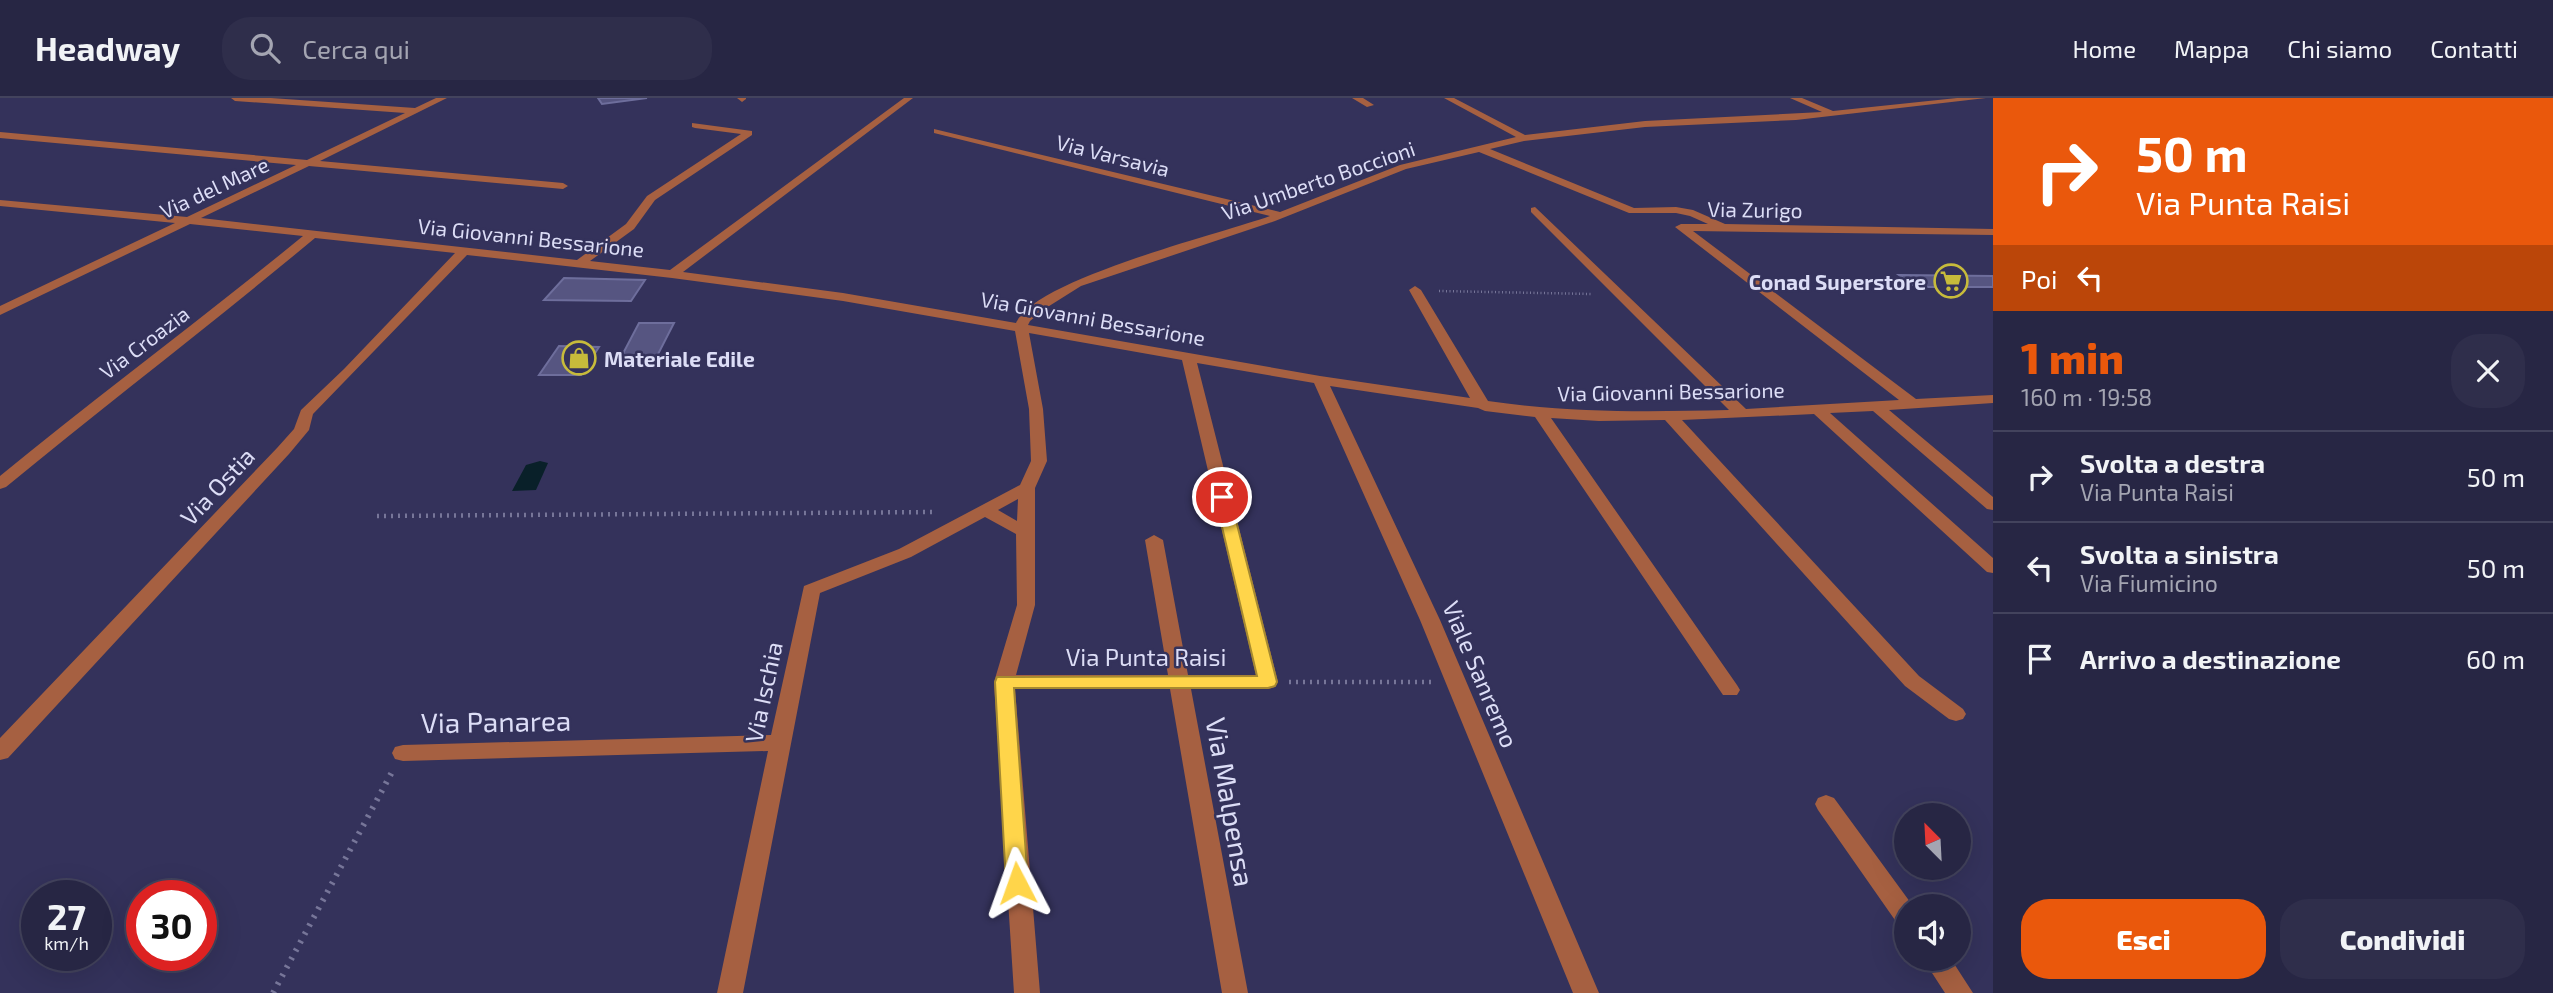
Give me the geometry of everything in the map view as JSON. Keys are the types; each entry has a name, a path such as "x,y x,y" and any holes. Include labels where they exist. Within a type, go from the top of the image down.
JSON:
{"street":[{"path":"235,98 417,111"},
{"name":"Via del Mare","path":"0,311 187,220 315,162 443,98"},
{"path":"672,274 909,98"},
{"path":"1356,98 1370,105"},
{"path":"1448,98 1524,138"},
{"path":"1794,98 1831,113"},
{"name":"Via Umberto Boccioni","path":"1021,327 1024,319 1042,305 1077,284 1281,215 1403,167 1524,138 1645,124 1831,113 1982,98"},
{"path":"580,263 631,225 645,211 651,198 748,133 695,125"},
{"name":"Via Varsavia","path":"936,131 1281,215"},
{"path":"0,135 563,186"},
{"path":"1481,149 1633,211 1676,210 1693,213 1724,228"},
{"name":"Via Giovanni Bessarione","path":"0,203 187,220 580,263 843,297 1320,380 1485,407 1540,413 1599,417 1742,414 1989,402"},
{"path":"1535,209 1742,414"},
{"name":"Via Zurigo","path":"1913,404 1681,227 1993,232"},
{"name":"Via Croazia","path":"0,484 91,409 199,328 313,234"},
{"name":"Via Ostia","path":"0,752 302,430 306,413 349,372 464,251"},
{"path":"1415,290 1485,407"},
{"path":"0,297 24,299"},
{"path":"1021,327 1037,409 1039,461 1027,488 1026,605 1004,682 1027,993"},
{"path":"1188,356 1268,682"},
{"name":"Viale Sanremo","path":"1320,380 1430,620 1586,993"},
{"path":"1877,406 1993,505"},
{"path":"1817,409 1993,568"},
{"path":"1540,413 1730,690"},
{"path":"1669,415 1912,681 1956,714"},
{"path":"986,511 1027,488"},
{"path":"986,511 1025,532"},
{"name":"Via Ischia","path":"730,993 811,590 905,553 986,511"},
{"name":"Via Malpensa","path":"1154,540 1236,993"},
{"name":"Via Punta Raisi","path":"1004,682 1268,682"},
{"name":"Via Panarea","path":"403,753 779,743"},
{"path":"1826,804 1894,899"},
{"path":"1944,971 1960,993"}],"path":[{"path":"1415,290 1623,296"},
{"path":"377,516 986,511"},
{"path":"1268,682 1456,682"},
{"name":"Via Panarea","path":"273,993 403,753"}],"water":[{"path":"540,461 548,463 536,490 512,491 526,465"}],"building":[{"path":"598,98 647,98 602,104"},
{"name":"Conad Superstore","path":"1899,275 1993,276 1993,287 1916,287"},
{"path":"564,278 645,280 631,301 544,300"},
{"path":"639,323 674,323 653,364 618,363"},
{"path":"559,346 599,347 581,375 539,375"}],"place":[{"name":"Conad Superstore","path":"1951,281"},
{"name":"Materiale Edile","path":"579,358"}],"route":[{"path":"1017,883 1004,682 1268,682 1222,497"}]}
